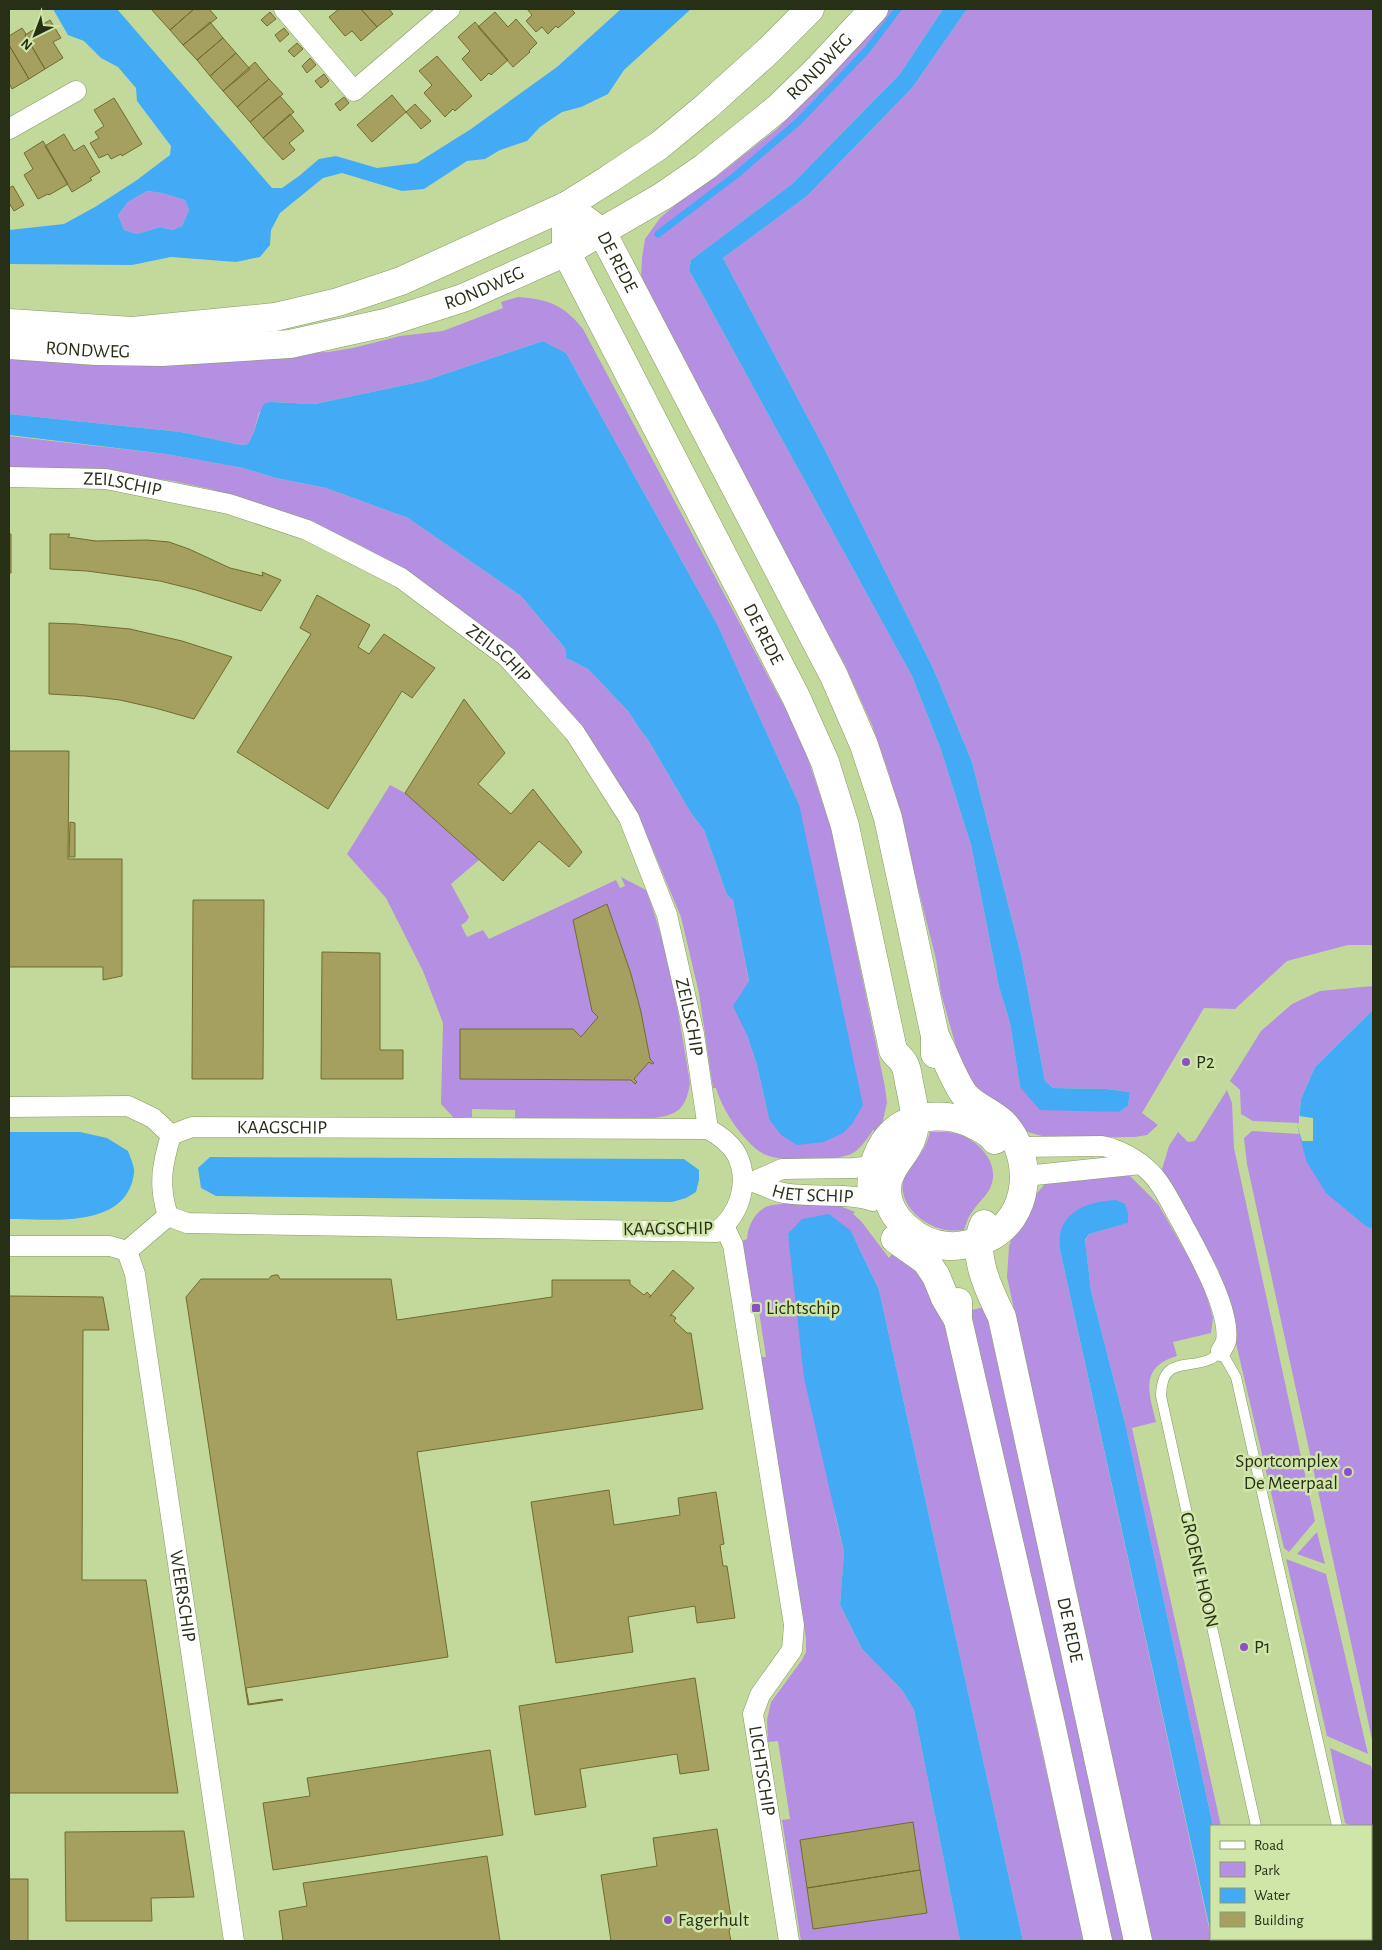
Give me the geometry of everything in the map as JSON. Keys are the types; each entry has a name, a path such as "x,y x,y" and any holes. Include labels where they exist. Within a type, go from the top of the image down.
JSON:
{"main road":[{"name":"RONDWEG","path":"9,323 132,332 276,318 338,302 401,281 566,206 609,179 673,134 736,80 810,9"},
{"name":"RONDWEG","path":"9,345 96,351 162,352 290,344 346,333 420,313 505,281 566,252 663,196 744,137 778,108 817,70 874,9"},
{"name":"DE REDE","path":"566,206 602,232 834,676 864,745 888,818 936,1036 964,1093 968,1112"},
{"name":"DE REDE","path":"566,206 566,252 796,697 825,762 845,826 893,1050 905,1064 906,1124"},
{"path":"881,1202 870,1184 874,1166 883,1145 906,1124 968,1112 1002,1122 1011,1149 1025,1176 1020,1202 1010,1218 989,1236 968,1244 948,1246 931,1252 899,1242 888,1232 879,1218 881,1202 890,1175 915,1133 906,1124"},
{"path":"989,1236 984,1224 997,1206 1003,1193 1011,1149"},
{"name":"DE REDE","path":"989,1236 996,1244 1003,1286 1002,1317 1138,1941"},
{"name":"DE REDE","path":"931,1252 936,1276 945,1298 958,1320 1049,1714 1098,1941"}],"street":[{"path":"284,9 354,91 450,9"},
{"path":"9,129 76,92"},
{"name":"ZEILSCHIP","path":"9,477 106,479 229,504 307,530 401,578 507,657 575,733 629,818 667,914 694,1034 708,1129"},
{"path":"9,1108 128,1106 153,1118 171,1135 162,1171 162,1197 168,1216 127,1251 110,1246 9,1246"},
{"name":"KAAGSCHIP","path":"168,1216 186,1224 716,1232 724,1226 741,1200 749,1181 737,1155 721,1137 708,1129 192,1127 171,1135"},
{"path":"1011,1149 1102,1146 1113,1148 1141,1164 1152,1174 1162,1188 1209,1274 1223,1318 1226,1342 1221,1352"},
{"path":"1025,1176 1141,1164"},
{"name":"HET SCHIP","path":"749,1181 782,1169 874,1166"},
{"name":"HET SCHIP","path":"749,1181 782,1193 852,1196 881,1202"},
{"name":"LICHTSCHIP","path":"724,1226 733,1245 794,1625 792,1650 760,1695 753,1714 789,1941"},
{"name":"WEERSCHIP","path":"127,1251 135,1274 234,1941"}],"lane":[{"name":"GROENE HOON","path":"1221,1352 1211,1359 1181,1364 1172,1368 1163,1380 1161,1396 1256,1825"},
{"path":"1221,1352 1236,1377 1337,1825"}],"green space":[{"path":"887,9 943,9 900,74 792,184 691,260 689,270 912,676 940,747 971,845 999,987 1010,1023 1020,1087 1088,1110 1119,1112 1128,1106 1130,1092 1106,1089 1053,1088 1045,1081 1021,955 972,762 933,668 824,448 723,258 807,196 912,88 967,9 1373,9 1373,945 1348,945 1287,961 1235,1009 1204,1008 1142,1113 1158,1125 1147,1135 1135,1137 1049,1138 1028,1132 1019,1128 976,1088 962,1068 941,993 936,959 889,774 872,725 845,665 647,300 641,277 645,239 660,218 778,128"},
{"path":"147,191 162,193 185,200 189,210 182,226 172,230 160,227 137,234 124,230 118,215 128,202"},
{"path":"518,297 538,299 555,305 569,314 583,329 794,725 808,759 831,828 887,1103 880,1133 873,1130 864,1143 853,1153 821,1160 794,1160 762,1153 747,1141 728,1115 716,1088 713,1088 699,993 681,917 650,843 622,791 595,750 404,571 362,546 307,520 210,489 173,481 109,472 9,469 9,436 166,454 243,468 276,478 326,488 408,518 521,596 565,648 566,658 588,669 628,711 647,738 691,813 704,830 727,895 733,900 749,982 747,1035 757,1065 769,1119 799,804 717,624 566,353 543,341 424,381 315,404 271,402 259,413 252,438 248,444 241,445 181,432 9,414 9,349 162,357 328,352 353,348 400,336 443,331 503,308 501,302"},
{"path":"390,785 405,793 479,860 451,884 469,917 461,925 467,937 483,930 489,939 616,880 620,888 625,886 621,877 646,890 668,961 690,1083 686,1099 679,1109 669,1115 653,1118 515,1118 515,1110 472,1109 472,1117 454,1118 441,1104 443,1023 423,971 386,898 347,854"},
{"path":"1373,986 1373,1010 1315,1067 1301,1099 1299,1123 1253,1121 1241,1114 1240,1090 1230,1081 1261,1031 1292,1004 1320,991"},
{"path":"1227,1090 1232,1103 1234,1148 1315,1521 1289,1552 1284,1548 1219,1271 1162,1169 1169,1146 1178,1132 1188,1142 1195,1141"},
{"name":"Sportcomplex De Meerpaal","path":"1252,1131 1300,1134 1306,1161 1367,1227 1373,1229 1373,1744 1247,1164 1244,1138"},
{"path":"930,1132 953,1133 968,1138 990,1160 993,1175 991,1187 974,1208 964,1230 945,1230 930,1225 910,1208 903,1192 905,1175 922,1151"},
{"path":"1130,1176 1158,1204 1200,1277 1213,1318 1211,1333 1173,1342 1177,1356 1157,1367 1152,1374 1150,1382 1151,1401 1156,1422 1132,1428 1221,1825 1213,1825 1126,1427 1091,1291 1085,1241 1089,1234 1127,1223 1125,1204 1060,1250 1210,1932 1210,1940 1212,1941 1150,1941 1007,1277 1009,1246 1017,1224 1031,1200 1045,1184 1068,1177"},
{"path":"778,1204 835,1204 855,1212 853,1214 861,1221 889,1258 894,1251 912,1266 925,1282 946,1320 1084,1941 1023,1941 879,1290 851,1231 788,1234 836,1519 844,1552 840,1605 862,1649 902,1690 914,1710 960,1941 801,1941 782,1820 790,1819 778,1741 768,1742 767,1720 771,1702 806,1652 806,1639 760,1357 766,1357 758,1305 753,1306 742,1241 747,1239 752,1222 764,1208"},
{"path":"985,1307 1125,1941 1107,1941 967,1311"},
{"path":"1317,1532 1325,1564 1297,1554"},
{"path":"1286,1559 1326,1574 1368,1754 1327,1736"},
{"path":"1330,1748 1371,1766 1373,1775 1373,1836 1372,1825 1350,1825 1345,1823"},
{"path":"1372,1852 1373,1852 1372,1928"}],"water":[{"path":"53,9 117,9 272,188 282,188 319,159 336,156 377,168 417,163 471,129 557,67 621,9 691,9 624,70 608,94 581,107 562,112 540,127 527,141 500,150 485,159 467,161 424,189 402,191 342,173 323,178 280,213 271,230 270,245 260,257 236,262 171,257 132,265 9,264 9,230 64,224 137,180 170,155 171,146 137,101 136,88 118,67 101,58 84,41 68,35","holes":["147,191 162,193 185,200 189,210 182,226 172,230 160,227 137,234 124,230 118,215 128,202"]},
{"path":"943,9 967,9 912,88 807,196 723,258 824,448 933,668 972,762 1021,955 1045,1081 1053,1088 1106,1089 1130,1092 1128,1106 1119,1112 1040,1110 1020,1087 1010,1023 999,987 971,845 940,747 912,676 689,270 691,260 792,184 900,74"},
{"path":"543,341 566,353 717,624 799,804 863,1105 852,1124 843,1133 824,1142 797,1145 781,1135 769,1119 757,1065 747,1035 733,1006 749,981 733,900 727,895 704,830 691,813 647,738 628,711 588,669 566,658 565,648 521,596 408,518 326,488 276,478 243,468 166,454 9,435 9,414 181,432 241,445 248,444 264,404 270,402 315,404 424,381"},
{"path":"1373,1010 1373,1229 1367,1227 1326,1193 1306,1161 1297,1124 1299,1123 1301,1099 1315,1067"},
{"path":"9,1132 80,1132 107,1138 128,1151 134,1173 128,1191 117,1204 102,1213 65,1219 9,1219"},
{"path":"210,1157 684,1159 699,1170 699,1180 696,1192 686,1198 672,1202 216,1196 201,1188 198,1168"},
{"path":"1116,1200 1125,1204 1128,1213 1128,1223 1089,1234 1085,1240 1091,1291 1126,1427 1213,1825 1210,1825 1210,1929 1060,1250 1061,1230 1070,1216 1084,1207"},
{"path":"829,1214 851,1231 879,1290 1023,1941 960,1941 914,1710 902,1690 862,1649 840,1605 844,1552 804,1378 788,1234 802,1219"}],"pier":[{"path":"1299,1116 1313,1118 1313,1141 1302,1141 1297,1124 1299,1123"}],"building":[{"path":"151,9 194,9 170,30"},
{"path":"194,9 209,9 217,18 183,45 170,30"},
{"path":"339,9 361,9 377,27 361,41 352,31 345,36 329,17"},
{"path":"361,9 389,9 393,14 377,27"},
{"path":"527,9 571,9 575,13 548,34 542,27 536,32 526,21 532,15"},
{"path":"270,12 276,19 267,26 261,20"},
{"path":"495,12 508,27 516,19 537,43 513,67 478,27"},
{"path":"50,20 61,38 53,42 63,58 45,69 25,35"},
{"path":"210,22 223,38 197,60 183,45"},
{"path":"475,22 508,60 481,81 462,59 470,51 458,37"},
{"path":"22,28 45,69 29,79 9,45 9,36"},
{"path":"284,28 289,34 280,42 275,35"},
{"path":"223,38 236,53 210,76 197,60"},
{"path":"297,43 303,49 294,57 288,51"},
{"path":"9,45 29,79 12,89 9,83"},
{"path":"236,53 250,69 223,91 210,76"},
{"path":"437,56 472,96 445,117 424,93 432,85 419,71"},
{"path":"310,58 316,65 307,73 302,66"},
{"path":"255,62 269,79 237,107 223,91"},
{"path":"324,74 329,81 321,88 315,81"},
{"path":"269,79 283,94 250,122 237,107"},
{"path":"392,95 406,112 372,142 357,125"},
{"path":"280,96 294,112 263,138 250,122"},
{"path":"344,97 349,103 340,111 335,104"},
{"path":"114,98 142,144 122,156 121,154 111,159 108,154 99,158 90,143 99,138 95,132 104,126 94,110"},
{"path":"415,104 431,121 421,129 406,112"},
{"path":"290,114 304,131 289,143 295,150 283,160 263,138"},
{"path":"64,134 74,151 84,145 100,172 90,178 92,180 72,192 45,146"},
{"path":"43,141 68,184 38,199 24,175 33,169 24,153"},
{"path":"13,186 24,205 14,211 9,203 9,188"},
{"path":"9,534 11,534 11,573 9,573"},
{"path":"50,534 70,534 68,537 96,541 147,540 169,542 230,568 263,576 262,572 281,580 261,611 196,590 160,581 87,571 50,569"},
{"path":"317,595 370,625 358,647 369,654 384,634 435,668 412,698 402,691 328,809 237,752 311,634 300,628"},
{"path":"49,623 130,629 182,641 232,657 194,719 120,700 49,694"},
{"path":"464,699 505,753 478,784 511,814 533,789 582,852 569,867 539,841 503,881 405,793"},
{"path":"9,751 69,751 68,859 122,859 122,976 103,980 103,967 9,967"},
{"path":"70,822 75,823 75,857 69,857"},
{"path":"193,900 264,900 263,1079 192,1079"},
{"path":"607,904 631,974 650,1059 654,1063 649,1062 634,1079 637,1082 635,1084 631,1080 460,1079 460,1029 573,1029 581,1037 598,1017 592,1011 573,920"},
{"path":"322,952 380,953 380,1050 403,1050 403,1079 321,1079"},
{"path":"673,1270 694,1288 670,1316 672,1315 676,1318 674,1321 687,1333 691,1333 703,1409 417,1452 448,1657 246,1688 249,1704 283,1700 248,1705 186,1297 201,1279 269,1279 271,1276 278,1275 280,1279 391,1279 397,1320 552,1297 552,1280 630,1280 630,1284 644,1295 647,1292 651,1296"},
{"path":"9,1296 103,1297 109,1330 83,1330 82,1580 146,1580 178,1793 9,1793"},
{"path":"609,1490 614,1525 680,1515 678,1498 716,1492 724,1544 720,1545 723,1566 727,1566 735,1618 697,1623 695,1606 628,1617 633,1652 556,1663 531,1502"},
{"path":"695,1678 709,1770 680,1774 677,1754 580,1769 586,1807 535,1815 519,1706"},
{"path":"490,1750 503,1835 273,1870 263,1803 310,1796 307,1778"},
{"path":"913,1822 920,1870 807,1888 800,1840"},
{"path":"717,1829 731,1917 727,1917 728,1922 732,1925 729,1931 731,1941 611,1941 601,1875 657,1866 653,1838"},
{"path":"184,1831 194,1897 151,1898 152,1921 66,1921 65,1832"},
{"path":"487,1856 500,1941 283,1941 279,1911 307,1906 303,1883"},
{"path":"920,1870 927,1913 813,1929 807,1888"},
{"path":"9,1879 28,1879 28,1941 9,1941"}],"waterway":[{"path":"658,234 736,175 799,121 867,50 898,9"}],"place":[{"name":"P2","path":"1186,1062"},
{"name":"Lichtschip","path":"756,1308"},
{"name":"Sportcomplex De Meerpaal","path":"1348,1472"},
{"name":"P1","path":"1244,1647"},
{"name":"Fagerhult","path":"668,1920"}]}
